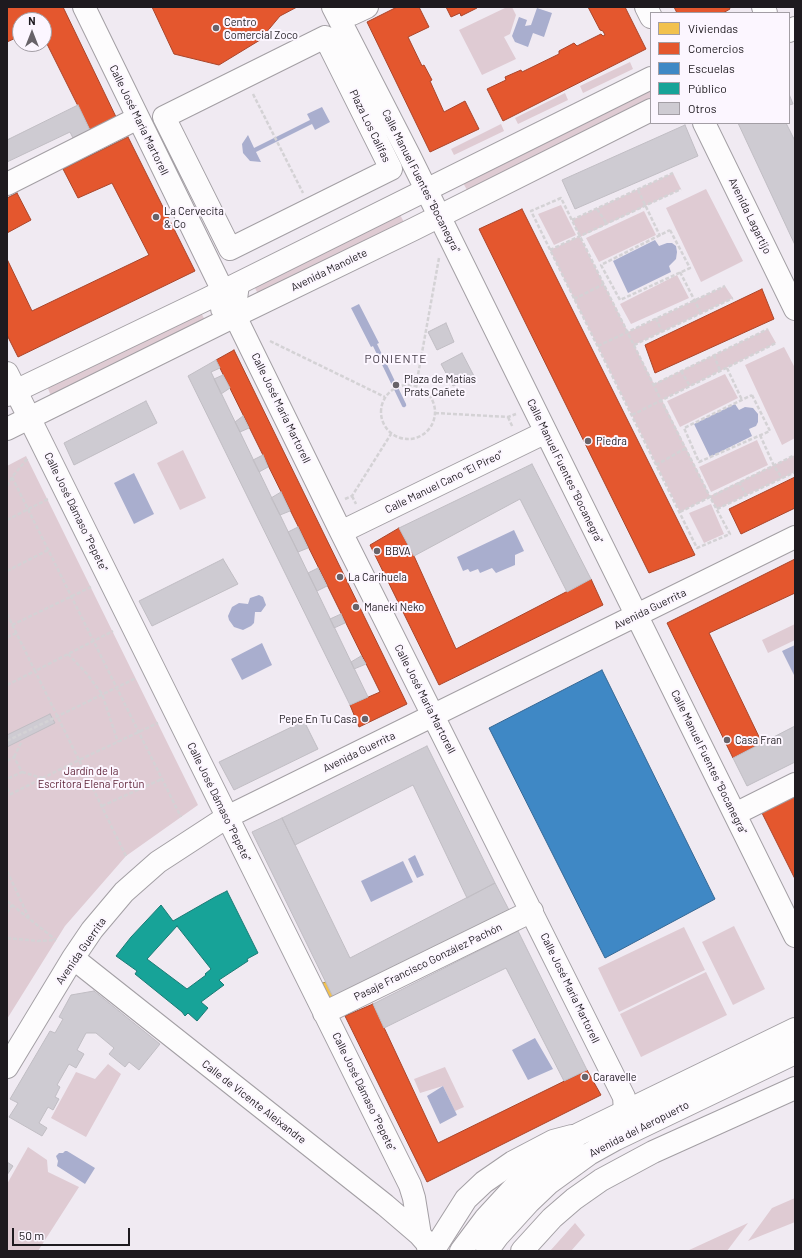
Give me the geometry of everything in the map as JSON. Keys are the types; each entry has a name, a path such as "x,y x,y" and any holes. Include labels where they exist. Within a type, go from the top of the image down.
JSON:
{"street":[{"name":"Calle José María Martorell","path":"84,7 138,118 230,287 222,301 228,319 341,532 532,912 624,1097 625,1111"},
{"name":"Calle Manuel Fuentes \"Bocanegra\"","path":"350,9 426,190 795,936"},
{"name":"Plaza Los Califas","path":"325,37 391,169 230,249 164,116 244,77 325,37"},
{"path":"10,386 230,287 650,78"},
{"name":"Avenida Manolete","path":"7,429 650,110"},
{"path":"7,184 138,118"},
{"name":"Avenida Lagartijo","path":"704,124 795,309"},
{"name":"Calle José Dámaso \"Pepete\"","path":"10,386 30,418 226,817 410,1185 427,1246"},
{"name":"Calle Manuel Cano \"El Pireo\"","path":"341,532 546,432"},
{"name":"Avenida Guerrita","path":"7,1067 73,958 92,930 124,892 158,862 226,817 795,537"},
{"path":"735,814 795,784"},
{"name":"Pasaje Francisco González Pachón","path":"324,1014 532,912"},
{"name":"Calle de Vicente Aleixandre","path":"73,958 379,1200 427,1246"},
{"name":"Avenida del Aeropuerto","path":"427,1246 452,1220 466,1199 495,1173 513,1162 553,1142 579,1134 795,1029"},
{"name":"Avenida del Aeropuerto","path":"487,1251 498,1236 529,1202 549,1184 589,1154 616,1139 795,1053"},
{"path":"522,1251 552,1218 574,1199 601,1180 653,1152 795,1088"},
{"name":"Avenida del Aeropuerto","path":"461,1251 484,1219 520,1181 538,1164 579,1134"},
{"path":"414,1198 422,1211 432,1221 443,1223 452,1220"}],"path":[{"path":"244,77 312,209"},
{"path":"572,220 673,173"},
{"path":"550,250 681,189"},
{"path":"638,190 660,236"},
{"path":"561,198 580,236 653,385 730,534 697,548 531,212 561,198"},
{"path":"597,209 607,224"},
{"path":"670,230 690,268 680,272 620,300 601,265 670,230"},
{"path":"416,386 439,256"},
{"path":"680,272 701,313"},
{"path":"574,298 604,284"},
{"path":"598,346 726,286"},
{"path":"634,345 732,298"},
{"path":"656,318 662,332"},
{"path":"653,385 768,329"},
{"path":"270,341 385,397"},
{"path":"632,415 776,343"},
{"path":"714,355 720,371"},
{"path":"727,368 742,400"},
{"path":"681,371 690,386"},
{"path":"408,385 416,386 430,397 434,405 435,413 433,422 429,430 422,436 413,439 396,437 391,434 383,424 381,406 385,397 391,391 408,385"},
{"path":"752,395 770,431 700,462 684,428 742,400 752,395"},
{"path":"435,413 508,417 516,414"},
{"path":"508,417 514,430"},
{"path":"345,499 352,496 391,434"},
{"path":"760,435 774,466 782,478"},
{"path":"656,465 686,448"},
{"path":"680,512 795,455"},
{"path":"7,486 12,477 30,457"},
{"path":"717,509 795,472"},
{"path":"12,477 181,817"},
{"path":"739,482 746,495"},
{"path":"352,496 358,507"},
{"path":"7,520 48,499"},
{"path":"7,571 48,550"},
{"path":"12,624 91,586"},
{"path":"7,614 126,856"},
{"path":"7,685 113,631"},
{"path":"7,637 17,633"},
{"path":"68,654 87,674 102,694 118,742"},
{"path":"7,741 136,678"},
{"path":"7,788 9,795 78,760 158,723"},
{"path":"7,761 14,757 22,741"},
{"path":"14,757 22,772"},
{"path":"7,780 22,772 42,778"},
{"path":"102,806 162,779"},
{"path":"7,871 29,919"},
{"path":"7,901 56,940 38,941 7,938"},
{"path":"7,913 12,905"}],"green space":[{"path":"507,7 512,7 516,15 510,34 504,37 516,59 482,75 459,30"},
{"path":"630,62 633,69 583,93 580,86"},
{"path":"649,89 650,100 467,190 462,181"},
{"path":"565,93 568,100 518,124 515,118"},
{"path":"501,124 504,131 454,155 451,149"},
{"path":"673,173 681,189 580,237 628,332 725,286 733,298 634,345 654,384 768,329 776,343 662,400 710,496 795,455 795,472 717,509 710,497 680,512 550,250 580,236 572,220"},
{"path":"706,189 743,261 701,282 666,208"},
{"path":"561,205 576,235 554,245 538,214"},
{"path":"644,211 656,235 599,262 586,238"},
{"path":"399,213 404,222 258,294 253,284"},
{"path":"677,275 689,298 631,324 620,304"},
{"path":"200,311 205,320 51,396 47,386"},
{"path":"784,347 795,368 795,438 782,445 745,365"},
{"path":"725,374 738,398 680,427 667,401"},
{"path":"757,440 768,465 711,492 699,467"},
{"path":"183,450 206,498 180,510 157,463"},
{"name":"Jardín de la Escritora Elena Fortún","path":"26,456 198,805 126,856 65,926 7,1019 7,466"},
{"path":"711,504 724,534 704,543 689,513"},
{"path":"795,624 795,640 768,653 762,640"},
{"path":"734,926 765,989 733,1005 702,942"},
{"path":"684,927 705,970 619,1012 598,968"},
{"path":"706,972 727,1015 641,1057 620,1014"},
{"path":"108,1064 121,1074 86,1137 51,1118 76,1072 95,1079"},
{"path":"445,1067 464,1107 455,1111 443,1086 420,1093 414,1079"},
{"path":"28,1147 47,1160 48,1172 79,1187 38,1251 7,1251 7,1184"},
{"path":"795,1198 795,1222 748,1241 772,1208"},
{"path":"575,1223 585,1235 571,1251 550,1251"},
{"path":"748,1223 727,1251 687,1251"}],"water":[{"path":"537,8 552,13 544,37 533,33 528,47 515,42 512,36 519,17 527,20 525,26 531,25"},
{"path":"322,107 330,122 315,130 307,114"},
{"path":"248,135 261,162 250,161 243,153 242,144"},
{"path":"655,240 659,246 672,243 676,246 676,259 669,266 671,272 628,293 613,261"},
{"path":"359,304 379,343 371,347 351,308"},
{"path":"735,404 739,410 745,407 753,408 758,414 758,422 756,426 749,429 752,436 710,457 694,424"},
{"path":"134,473 154,514 134,524 114,483"},
{"path":"514,530 524,551 515,555 515,565 496,573 492,568 480,573 478,569 470,572 468,569 463,571 457,557"},
{"path":"259,595 263,597 266,605 261,612 255,612 254,623 243,630 234,627 228,616 232,607 239,603 248,604 250,598"},
{"path":"262,643 272,665 242,680 231,659"},
{"path":"795,645 795,677 782,651"},
{"path":"415,855 424,875 417,878 408,859"},
{"path":"403,861 413,882 371,902 361,881"},
{"path":"535,1038 553,1069 528,1080 512,1050"},
{"path":"443,1086 457,1115 440,1124 427,1096"},
{"path":"65,1151 95,1168 85,1184 57,1166 58,1161 56,1156"}],"building: Viviendas":[{"path":"337,978 346,995 329,1002 320,984"}],"building: Comercios":[{"path":"63,7 117,119 90,130 51,52 52,12 12,12 12,40 7,42 7,8"},
{"name":"Centro Comercial Zoco","path":"152,7 297,7 280,16 260,40 219,65 174,54"},
{"path":"397,7 419,7 429,27 408,37 422,66 424,65 432,80 430,81 444,112 465,101 479,129 430,152 367,22"},
{"path":"446,7 477,8 461,16 460,13 451,17"},
{"path":"588,7 625,7 646,49 503,121 487,89 506,80 505,77 521,70 522,72 559,54 559,51 574,43 577,46 601,34 603,36 605,35 603,31 600,30"},
{"path":"674,7 729,7 730,9 725,12 676,12"},
{"path":"128,137 195,271 18,357 7,335 7,259 32,311 149,255 112,183 78,198 63,169"},
{"path":"17,193 31,220 7,233 7,198"},
{"path":"522,209 695,555 649,573 479,229"},
{"path":"762,289 774,319 655,373 645,345"},
{"path":"234,350 407,704 359,727 350,705 380,692 216,360"},
{"path":"795,477 795,508 741,534 729,509"},
{"path":"399,528 414,556 456,649 591,579 603,605 439,685 370,545"},
{"path":"795,559 795,593 709,633 762,743 733,758 667,623"},
{"path":"795,794 795,879 761,811"},
{"path":"373,1004 438,1143 587,1070 601,1095 427,1182 345,1016"}],"building: Escuelas":[{"path":"602,670 715,899 605,958 489,728"}],"building: Público":[{"path":"227,891 258,953 247,959 248,961 219,980 224,985 201,1002 208,1008 197,1021 188,1013 185,1016 135,974 137,971 116,956 131,937 161,905 173,921","holes":["177,926 211,969 205,974 206,975 187,989 147,959"]}],"building: Otros":[{"path":"790,96 793,104 790,105"},
{"path":"78,105 90,130 73,138 70,132 7,162 7,140"},
{"path":"738,124 786,124 795,141 795,245"},
{"path":"685,125 698,156 575,209 562,180"},
{"path":"446,323 454,342 437,350 428,332"},
{"path":"462,353 474,376 453,386 441,364"},
{"path":"216,360 220,368 211,372 368,697 350,705 188,376"},
{"path":"223,375 230,388 221,394 214,379"},
{"path":"146,401 157,423 74,465 64,443"},
{"path":"243,416 249,428 240,432 235,422"},
{"path":"263,455 268,467 259,472 253,460"},
{"path":"532,464 591,579 567,592 520,499 414,556 399,528"},
{"path":"281,492 290,511 280,515 271,498"},
{"path":"298,527 308,548 298,552 288,532"},
{"path":"223,559 238,584 152,626 139,601"},
{"path":"318,568 327,586 317,591 308,573"},
{"path":"341,614 345,623 334,628 330,619"},
{"path":"361,656 366,664 354,669 351,662"},
{"path":"50,714 55,723 7,747 7,735"},
{"path":"304,721 318,749 234,790 219,762"},
{"path":"795,726 795,762 747,786 733,758"},
{"path":"427,746 495,883 467,898 413,785 295,845 282,818"},
{"path":"282,818 350,958 495,883 509,910 333,997 252,832"},
{"path":"518,931 587,1070 564,1081 506,968 384,1028 373,1004"},
{"path":"94,991 160,1044 139,1070 129,1062 125,1067 109,1054 114,1048 96,1033 86,1033 77,1050 84,1054 76,1068 69,1064 57,1085 60,1087 55,1097 59,1099 53,1110 48,1107 39,1123 47,1128 42,1136 9,1117 18,1103 10,1099 50,1031 55,1033 63,1019 59,1017 71,995"},
{"path":"7,1162 13,1166 7,1175"}],"waterway":[{"path":"255,150 311,122"},
{"path":"375,345 404,405"}],"place":[{"name":"Centro Comercial Zoco","path":"216,28"},
{"name":"La Cervecita & Co","path":"156,217"},
{"name":"Plaza de Matías Prats Cañete","path":"396,385"},
{"name":"Piedra","path":"588,441"},
{"name":"BBVA","path":"377,551"},
{"name":"La Carihuela","path":"340,577"},
{"name":"Maneki Neko","path":"356,607"},
{"name":"Pepe En Tu Casa","path":"365,719"},
{"name":"Casa Fran","path":"727,740"},
{"name":"Caravelle","path":"585,1077"}],"district":[{"name":"PONIENTE","path":"396,359"}]}
